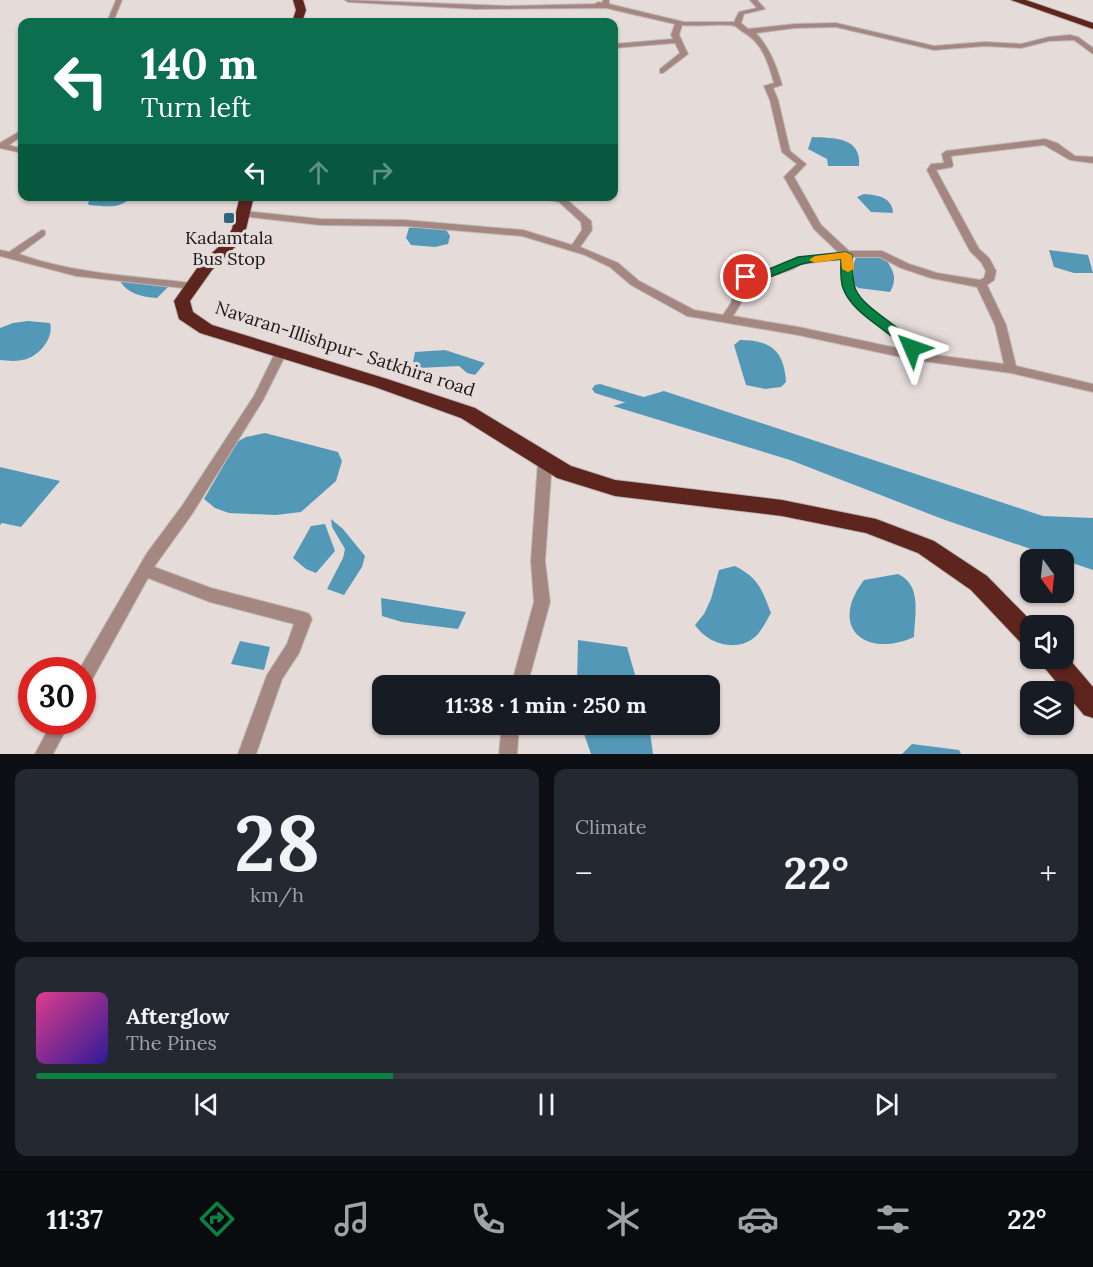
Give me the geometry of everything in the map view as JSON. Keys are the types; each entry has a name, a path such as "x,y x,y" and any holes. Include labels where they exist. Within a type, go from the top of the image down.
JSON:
{"highway":[{"path":"298,0 301,10 298,18"},
{"path":"1016,0 1093,26"},
{"path":"244,214 246,201"},
{"name":"Navaran-Illishpur- Satkhira road","path":"244,214 231,243 206,267 182,301 185,315 206,329 381,382 468,413 564,472 615,488 782,508 868,525 926,547 979,583 1020,626"},
{"path":"1061,669 1093,706"}],"street":[{"path":"112,18 119,0"},
{"path":"348,0 477,7 605,3"},
{"path":"564,0 605,3 679,23 737,24 751,32 795,26 836,25 934,48 985,45 1020,46 1048,39 1070,37 1076,38 1093,52"},
{"path":"737,24 741,14 762,9 753,0"},
{"path":"663,71 684,54 675,35 679,23"},
{"path":"751,32 762,44 772,63 778,86 768,86 774,100 786,152 801,164 789,177 817,227 846,254 848,286 855,300 904,339 915,356"},
{"path":"618,46 679,41"},
{"path":"18,136 3,146 18,150"},
{"path":"726,318 736,303 742,279 768,274 789,267 798,261 846,254 882,254 905,266 935,276 981,284 989,280 991,271 985,260 975,251 932,171 933,166 949,165 946,154 981,152 1033,142 1053,144 1073,158 1093,160"},
{"path":"563,201 586,221 587,231 574,249"},
{"path":"244,214 320,222 404,223 523,232 614,265 635,283 661,299 691,313 915,356 1011,369 1093,388"},
{"path":"5,254 42,233"},
{"path":"5,254 34,265 192,286"},
{"path":"981,284 993,302 1007,345 1011,369"},
{"path":"96,657 145,570 187,510 259,398 281,352"},
{"path":"522,675 542,602 538,561 545,461"},
{"path":"145,570 210,595 304,619 293,648 274,675 247,754"},
{"path":"44,754 54,735"},
{"path":"508,754 511,735"}],"water":[{"path":"812,137 837,139 851,144 859,156 859,166 828,166 827,159 808,149"},
{"path":"864,194 879,196 887,200 893,213 871,212 857,197"},
{"path":"89,201 127,201 117,206 89,205"},
{"path":"409,228 445,228 450,236 448,244 435,247 411,245 406,238"},
{"path":"1049,250 1088,255 1093,273 1074,273 1054,267"},
{"path":"856,257 885,258 890,266 894,274 894,282 890,292 858,288 854,284"},
{"path":"123,279 171,284 157,298 151,298 131,292 120,281"},
{"path":"28,321 50,323 50,334 46,344 34,356 26,359 0,360 0,328"},
{"path":"740,340 760,342 774,349 785,371 786,382 781,387 765,389 746,385 734,345"},
{"path":"445,350 485,363 475,375 467,373 459,366 419,368 418,364 413,362 415,352"},
{"path":"664,391 1043,516 1093,518 1093,570 1074,564 1074,549 1031,549 945,520 790,460 613,406"},
{"path":"265,433 338,452 342,461 336,481 301,512 276,515 229,513 215,508 204,499 237,442 246,437"},
{"path":"0,467 60,481 21,527 2,523 0,525"},
{"path":"331,519 343,529 365,556 362,567 344,595 327,589 343,558 345,549 332,527"},
{"path":"325,524 335,551 316,573 306,569 293,558 311,526"},
{"path":"735,566 759,585 771,613 758,634 751,640 734,645 708,638 695,625 704,614 711,599 719,570"},
{"path":"898,574 906,579 914,593 916,610 914,637 896,643 880,644 867,641 857,634 851,624 850,612 854,597 864,580"},
{"path":"381,598 466,612 458,629 402,622 382,616"},
{"path":"578,640 627,647 635,675 577,675"},
{"path":"240,641 270,647 264,670 231,664"},
{"path":"584,735 650,735 653,754 591,754"},
{"path":"912,744 959,750 961,754 902,754"}],"waterway":[{"path":"600,389 652,405"}],"slow traffic":[{"path":"815,260 846,255 848,269"}],"place":[{"name":"Kadamtala Bus Stop","path":"229,218"}],"route":[{"path":"746,277 768,274 789,267 798,261 846,255 848,286 855,300 894,330 912,348"}]}
